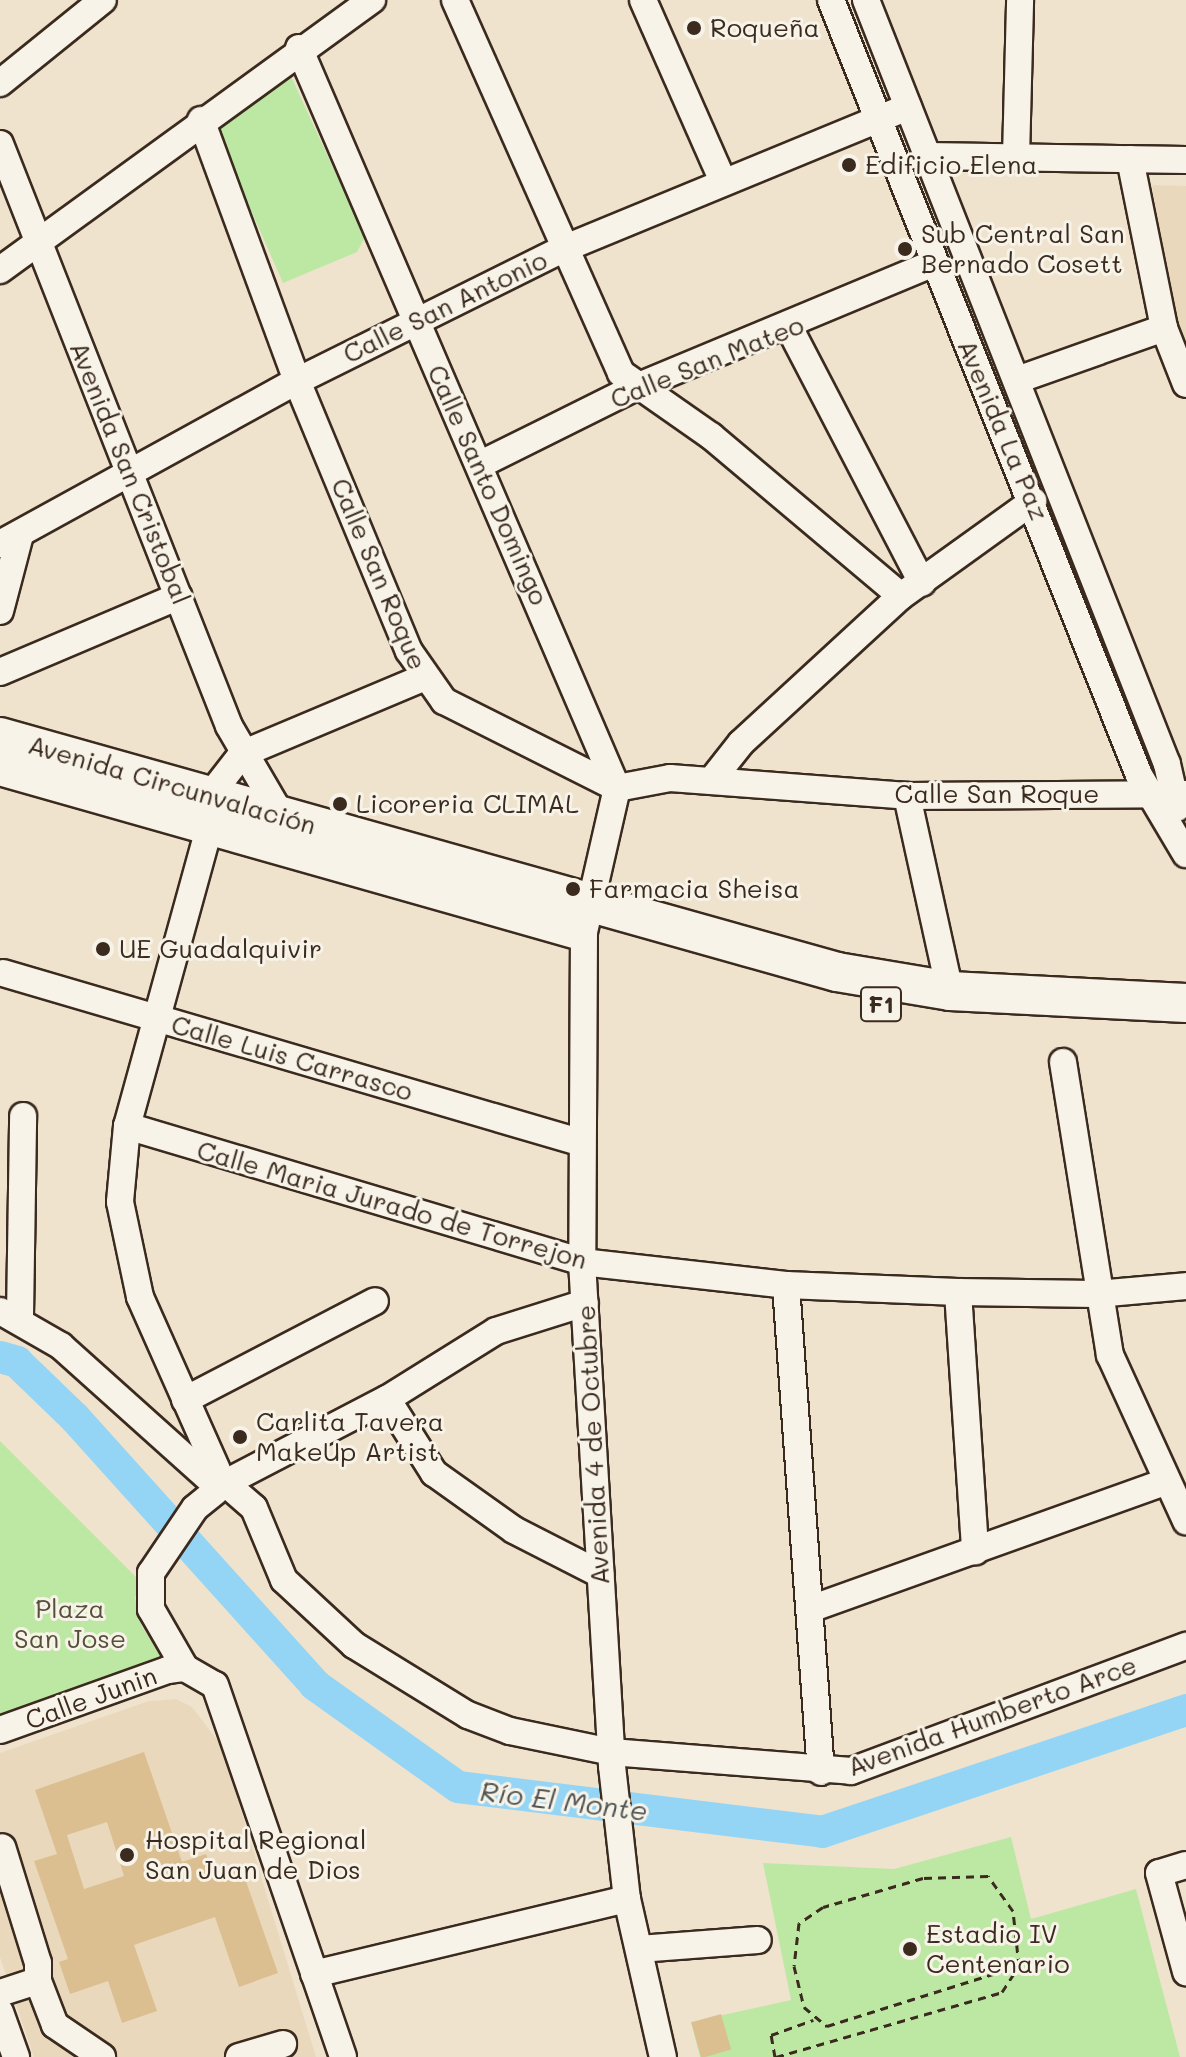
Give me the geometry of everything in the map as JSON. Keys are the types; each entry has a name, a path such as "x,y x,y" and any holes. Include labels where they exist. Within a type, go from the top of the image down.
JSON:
{"highway":[{"name":"Avenida Circunvalación","path":"0,737 210,810 586,919 830,995 947,1015 1186,1028"},
{"name":"Avenida Circunvalación","path":"0,766 210,810 281,815 586,919 837,972 950,991 1186,1003"}],"street":[{"path":"0,83 103,0"},
{"path":"0,270 299,48 372,0"},
{"path":"455,0 563,249 634,388 711,436 912,589"},
{"path":"643,0 723,181"},
{"name":"Avenida La Paz","path":"831,0 934,263 1033,501 1170,794 1186,854"},
{"name":"Avenida La Paz","path":"866,0 1017,380 1170,794 1186,847"},
{"path":"1016,157 1020,0"},
{"name":"Calle Santo Domingo","path":"299,48 414,322 481,464 617,788"},
{"name":"Calle San Antonio","path":"10,540 131,470 297,381 563,249 875,116 908,107"},
{"name":"Calle San Roque","path":"201,120 297,381 423,678 444,701 617,788 670,778 907,796 1170,794"},
{"name":"Avenida San Cristobal","path":"0,144 36,244 131,470 242,754 281,815"},
{"path":"927,156 1186,160"},
{"path":"1130,159 1164,328 1186,384"},
{"name":"Calle San Mateo","path":"481,464 634,388 790,329 934,263"},
{"path":"1017,380 1164,328"},
{"path":"790,329 912,589"},
{"path":"711,781 741,743 912,589 1033,501"},
{"path":"0,611 10,540"},
{"path":"0,672 179,596"},
{"path":"217,1486 185,1400 140,1297 120,1202 127,1126 153,1018 210,810 242,754 423,678"},
{"path":"586,919 617,788"},
{"path":"907,796 950,991"},
{"name":"Avenida 4 de Octubre","path":"586,919 582,1262 600,1574 612,1759 627,1899 639,1949 654,2055"},
{"name":"Calle Luis Carrasco","path":"3,973 582,1143"},
{"path":"1063,1062 1097,1294 1110,1355 1186,1521"},
{"path":"23,1116 10,1314 217,1486"},
{"name":"Calle Maria Jurado de Torrejon","path":"127,1126 582,1262 786,1285 958,1292 1097,1294 1186,1286"},
{"path":"786,1285 813,1608 821,1772"},
{"path":"958,1292 975,1551"},
{"path":"185,1400 375,1301"},
{"path":"185,1668 151,1609 151,1573 217,1486 387,1399 496,1331 585,1303"},
{"path":"387,1399 434,1473 514,1530 600,1574"},
{"path":"813,1608 1167,1481"},
{"name":"Avenida Humberto Arce","path":"217,1486 254,1508 284,1580 354,1645 468,1715 612,1759 821,1772 851,1771 1186,1646"},
{"name":"Calle Junin","path":"0,1730 185,1668 203,1675 223,1697 343,2057"},
{"path":"2,1847 38,1981 55,2025 102,2057"},
{"path":"1186,1865 1159,1873 1186,1972"},
{"path":"314,1974 627,1899"},
{"path":"639,1949 758,1940"},
{"path":"0,1993 38,1981"},
{"path":"0,2012 16,2057"},
{"path":"239,2057 283,2044"}],"path":[{"path":"813,2020 794,1966 799,1923 823,1907 923,1878 988,1876 1013,1911 1019,1966 1002,1992 775,2057 771,2035 813,2020 827,2026 1019,1966"}],"shaded area":[{"path":"1152,185 1186,186 1186,350 1174,318"},
{"name":"Hospital Regional San Juan de Dios","path":"176,1699 192,1707 221,1745 316,2057 34,2057 0,1957 0,1753 149,1701"}],"green space":[{"path":"289,72 365,237 357,252 283,283 214,126"},
{"name":"Plaza San Jose","path":"0,1441 141,1582 135,1598 142,1627 169,1664 0,1722"},
{"name":"Estadio IV Centenario","path":"1011,1837 1031,1919 1136,1889 1180,2057 700,2057 691,2022 791,2000 763,1863 894,1869"}],"building":[{"path":"144,1752 182,1862 206,1854 213,1876 241,1867 278,1973 239,1987 215,1917 134,1945 157,2011 122,2023 108,1981 70,1994 59,1962 68,1959 34,1861 57,1854 35,1790","holes":["107,1822 124,1876 84,1889 67,1835"]},
{"path":"721,2014 731,2050 701,2057 691,2023"}],"waterway":[{"name":"Río El Monte","path":"0,1357 17,1362 75,1418 315,1685 458,1787 822,1832 1186,1710"}],"place":[{"name":"Roqueña","path":"694,28"},
{"name":"Edificio Elena","path":"849,165"},
{"name":"Sub Central San Bernado Cosett","path":"905,249"},
{"name":"Licoreria CLIMAL","path":"340,804"},
{"name":"Farmacia Sheisa","path":"573,889"},
{"name":"UE Guadalquivir","path":"103,949"},
{"name":"Carlita Tavera MakeUp Artist","path":"240,1437"},
{"name":"Hospital Regional San Juan de Dios","path":"127,1855"},
{"name":"Estadio IV Centenario","path":"910,1949"}]}
